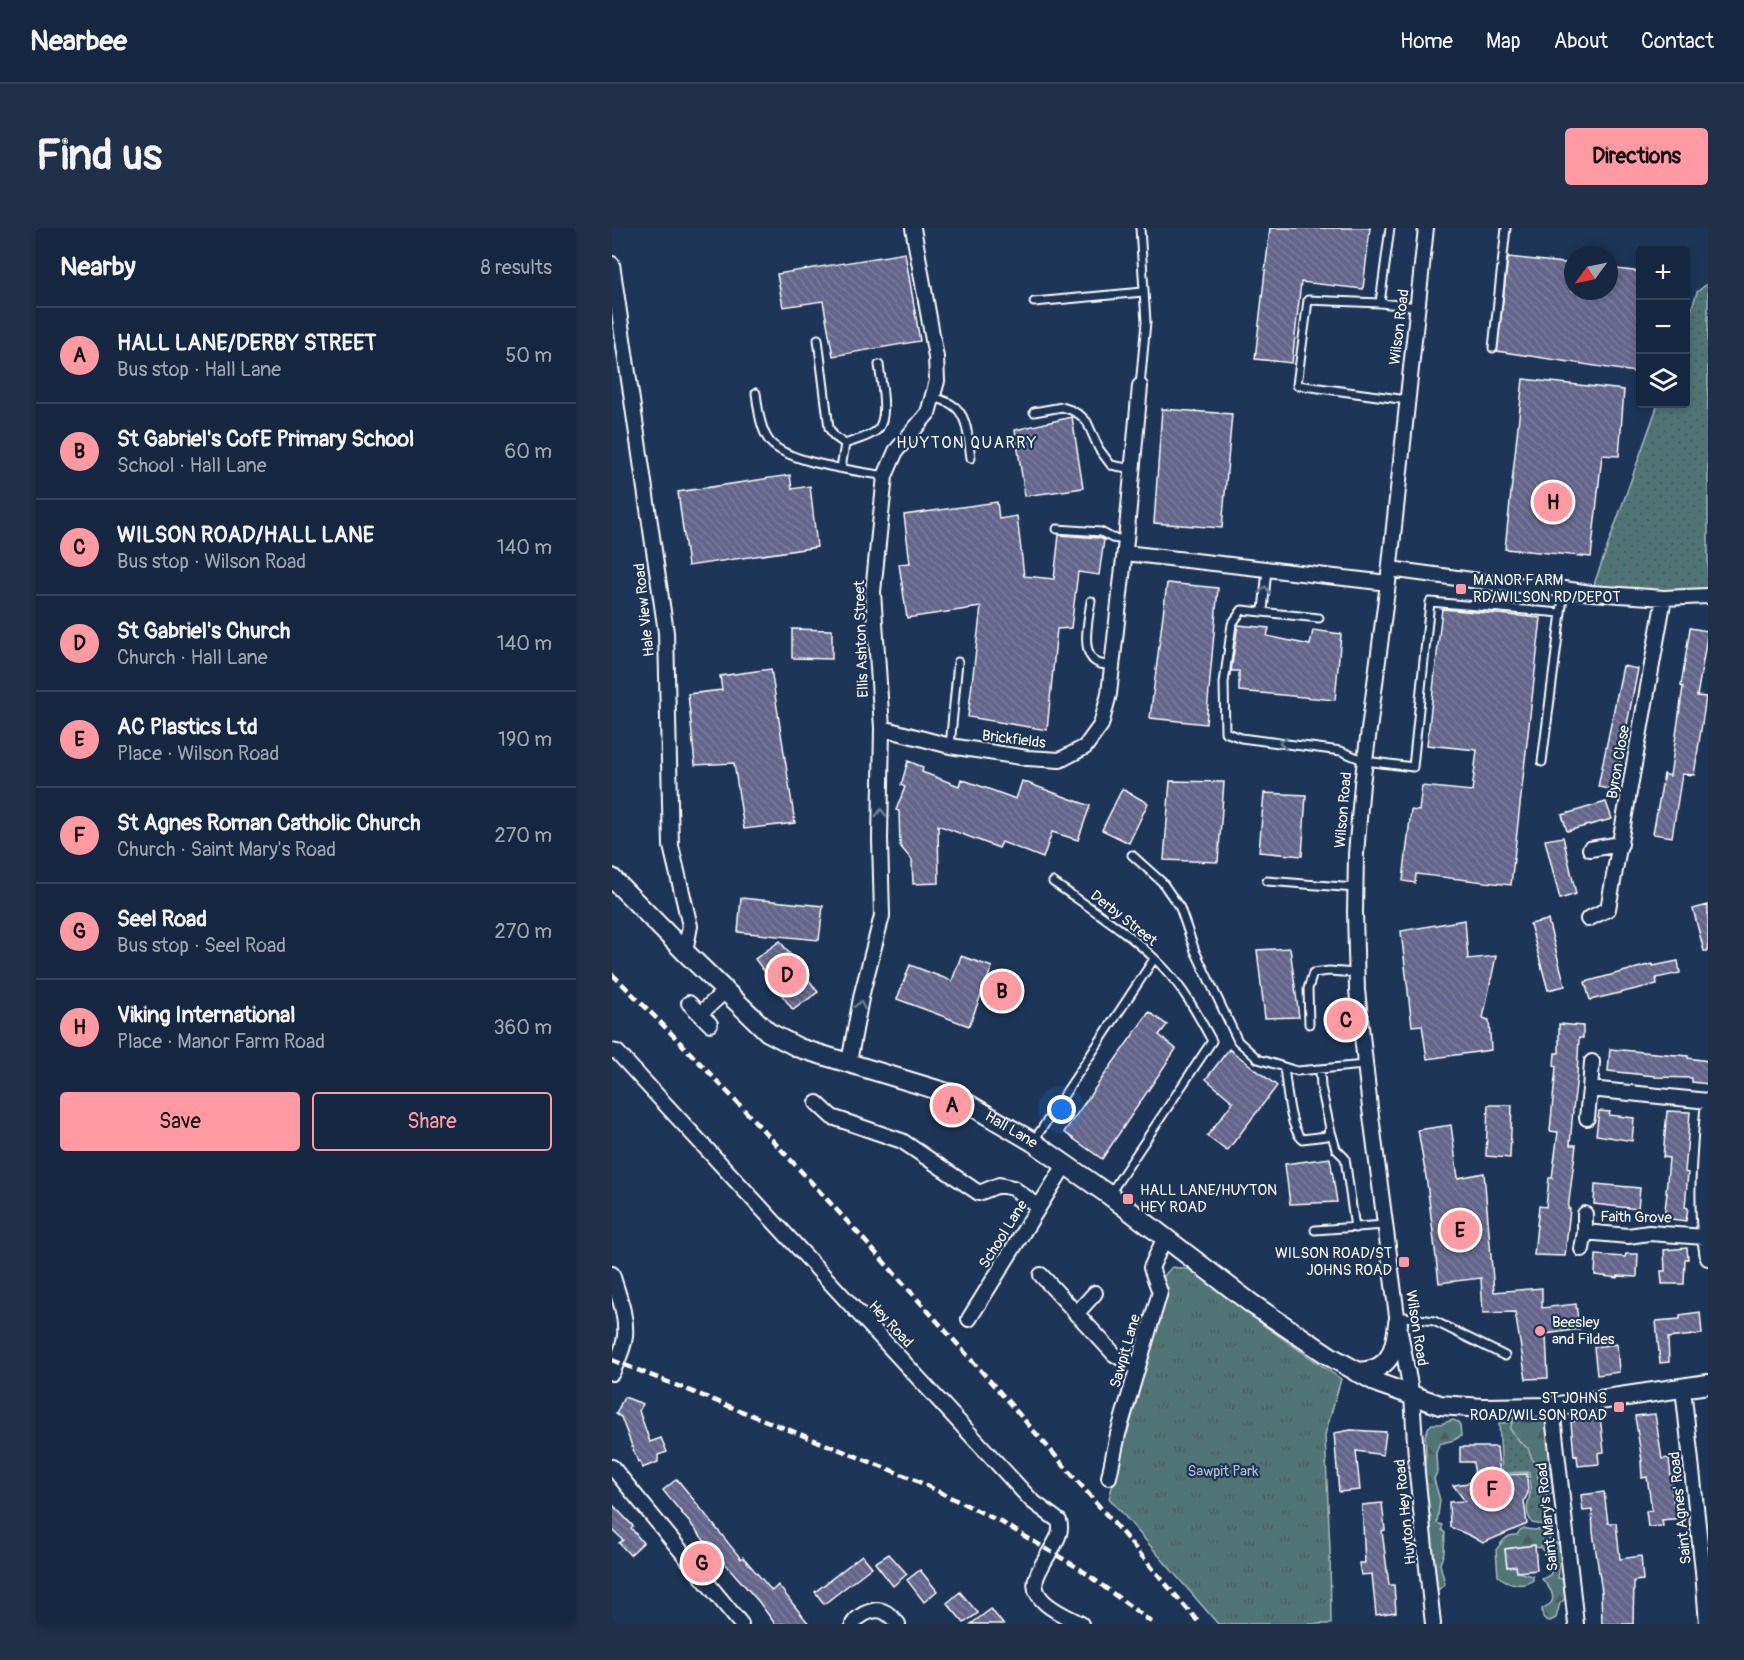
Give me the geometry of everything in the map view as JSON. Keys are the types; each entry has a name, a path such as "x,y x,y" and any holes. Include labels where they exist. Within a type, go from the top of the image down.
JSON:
{"street":[{"name":"Ellis Ashton Street","path":"849,1062 862,993 882,916 880,839 882,728 873,592 885,476 896,451 928,413 937,381 936,357 913,228"},
{"name":"Wilson Road","path":"1412,1396 1398,1319 1365,1065 1356,973 1355,888 1365,761 1390,569 1426,228"},
{"name":"Hale View Road","path":"612,264 666,632 671,846 690,926 685,952"},
{"name":"Brickfields","path":"882,728 950,746 1027,758 1060,760 1085,747 1101,725 1109,694 1140,386"},
{"path":"1125,546 1267,569 1388,583"},
{"path":"1390,569 1591,594 1664,598 1708,596"},
{"name":"Byron Close","path":"1588,919 1608,909 1664,598"},
{"path":"1590,849 1621,844"},
{"name":"Hall Lane","path":"615,886 768,1032 799,1048 951,1094 1033,1142 1109,1195 1252,1304 1356,1372 1380,1384 1440,1405 1483,1408 1552,1407 1708,1384"},
{"path":"689,1003 705,1019 725,991"},
{"name":"Hey Road","path":"612,1051 617,1052 1032,1501 1059,1521 1061,1525 1059,1536 1036,1577 1036,1589 1045,1603 1081,1624"},
{"path":"1587,1118 1592,1062"},
{"path":"1590,1089 1708,1101"},
{"path":"817,1103 832,1117 902,1141 978,1193 999,1185 1013,1188 1039,1208"},
{"path":"1708,1111 1702,1185 1708,1258"},
{"name":"School Lane","path":"969,1319 1065,1165"},
{"name":"Faith Grove","path":"1585,1214 1585,1232 1628,1236 1649,1233 1705,1237"},
{"path":"1582,1249 1585,1232"},
{"name":"Sawpit Lane","path":"1108,1477 1118,1434 1160,1292 1151,1268 1165,1237"},
{"path":"612,1274 625,1328 622,1349 612,1373"},
{"path":"1041,1275 1114,1354 1137,1368"},
{"path":"1076,1314 1095,1293"},
{"path":"1356,1372 1377,1369 1385,1363 1392,1354 1396,1342 1398,1319"},
{"name":"Saint Agnes' Road","path":"1683,1388 1706,1571 1707,1624"},
{"name":"Huyton Hey Road","path":"1412,1396 1417,1473 1433,1624"},
{"name":"Saint Mary's Road","path":"1552,1407 1576,1624"},
{"path":"613,1469 741,1624"},
{"path":"854,1624 854,1621 861,1615 881,1609 890,1614 898,1624"}],"lane":[{"path":"1140,228 1146,322 1140,386"},
{"path":"1380,303 1390,228"},
{"path":"1493,348 1506,228"},
{"path":"1034,302 1143,292"},
{"path":"1407,400 1297,385 1308,300 1419,307"},
{"path":"818,339 829,428 834,436 845,444"},
{"path":"845,444 866,437 881,426 884,417 879,365"},
{"path":"756,393 764,431 768,440 775,447 790,454 841,468 885,476"},
{"path":"933,397 951,404 961,415 966,424 971,458"},
{"path":"1035,412 1062,407 1071,410 1087,422 1099,448 1111,465 1132,469"},
{"path":"841,468 845,444"},
{"path":"1057,529 1101,532 1125,546"},
{"path":"1263,611 1267,569"},
{"path":"1542,762 1564,589"},
{"path":"1091,601 1087,651 1096,662 1112,665"},
{"path":"1319,618 1242,610 1232,624 1224,683 1225,732 1241,738 1341,751 1365,761 1413,767 1430,602 1561,613"},
{"path":"950,746 958,662"},
{"path":"1132,855 1162,882 1180,908 1195,951 1238,1041 1258,1059 1297,1071 1365,1065"},
{"path":"1267,881 1355,888"},
{"name":"Derby Street","path":"1053,882 1128,934 1164,968 1192,1004 1212,1041 1109,1195"},
{"path":"1033,1142 1154,959"},
{"path":"1309,1024 1308,989 1313,973 1329,971 1356,973"},
{"path":"1284,1068 1293,1122 1298,1136 1302,1139 1327,1136 1330,1128"},
{"path":"1320,1070 1330,1128 1336,1149 1345,1158 1355,1228"},
{"path":"1316,1230 1385,1225"},
{"path":"1398,1319 1434,1321 1505,1356"}],"green space":[{"path":"1708,283 1708,594 1591,593 1657,408 1690,408 1690,314 1697,292"},
{"name":"Sawpit Park","path":"1172,1267 1195,1270 1266,1327 1341,1379 1325,1435 1331,1624 1218,1624 1109,1498 1163,1305 1162,1278"},
{"path":"1515,1415 1545,1415 1547,1417 1549,1440 1547,1443 1553,1461 1548,1469 1554,1486 1550,1494 1542,1488 1538,1477 1538,1467 1528,1448 1510,1429"},
{"path":"1453,1420 1460,1426 1461,1436 1439,1444 1436,1453 1437,1472 1434,1479 1440,1500 1437,1523 1442,1525 1445,1533 1444,1552 1440,1564 1445,1584 1438,1590 1434,1586 1427,1530 1431,1519 1426,1504 1423,1476 1425,1436 1432,1424"},
{"path":"1542,1421 1549,1522 1543,1525 1532,1523 1528,1514 1529,1472 1502,1473 1499,1423"},
{"path":"1524,1528 1546,1530 1550,1539 1562,1546 1564,1560 1560,1563 1558,1578 1562,1579 1565,1587 1565,1599 1560,1603 1556,1618 1550,1621 1543,1617 1542,1609 1551,1603 1553,1597 1542,1579 1550,1575 1554,1565 1541,1547 1534,1545 1505,1549 1507,1567 1516,1566 1517,1572 1533,1576 1533,1580 1525,1584 1516,1584 1498,1576 1496,1550 1505,1539 1517,1535"}],"building":[{"path":"1270,228 1370,228 1363,289 1301,282 1292,363 1255,359"},
{"path":"905,253 920,341 833,356 823,301 783,307 777,274"},
{"path":"1508,257 1564,263 1564,300 1618,300 1618,269 1636,271 1636,372 1497,351"},
{"path":"1523,379 1624,390 1619,456 1602,455 1591,557 1505,549"},
{"path":"1162,409 1232,414 1222,528 1154,523"},
{"path":"1072,417 1083,488 1025,496 1015,430"},
{"path":"790,475 792,489 810,486 817,547 688,566 678,492"},
{"path":"997,502 999,519 1017,516 1024,576 1054,579 1059,535 1104,540 1099,575 1078,572 1071,628 1057,629 1047,730 968,717 981,607 907,618 899,564 910,563 904,515"},
{"path":"1167,583 1218,588 1206,724 1150,718"},
{"path":"1442,609 1541,618 1511,885 1416,874 1415,883 1403,881 1411,810 1419,811 1422,786 1472,791 1477,750 1427,745"},
{"path":"1238,625 1269,628 1267,636 1310,645 1313,630 1341,634 1335,700 1239,691 1239,671 1231,671"},
{"path":"1690,628 1708,631 1697,696 1706,697 1694,775 1682,774 1672,837 1653,834 1664,774 1670,776"},
{"path":"792,629 832,630 832,659 792,658"},
{"path":"1623,666 1638,669 1614,790 1598,787"},
{"path":"771,669 795,823 744,829 734,763 695,765 688,694 722,690 720,676"},
{"path":"908,761 923,767 922,772 959,786 961,779 1016,799 1022,781 1090,806 1078,840 1052,832 1043,858 1002,842 999,848 938,825 939,883 913,884 912,860 900,846 899,811 896,810 905,787 901,785"},
{"path":"1170,781 1224,782 1218,862 1164,860"},
{"path":"1122,789 1148,803 1129,843 1102,830"},
{"path":"1264,793 1306,795 1302,856 1259,852"},
{"path":"1606,802 1612,819 1567,831 1562,815"},
{"path":"1563,837 1576,894 1560,899 1545,840"},
{"path":"741,898 823,906 819,940 738,932"},
{"path":"1708,905 1708,951 1704,951 1693,909"},
{"path":"1465,920 1468,959 1496,956 1483,1018 1489,1020 1491,1050 1427,1059 1422,1025 1412,1026 1401,931"},
{"path":"1548,920 1565,986 1548,990 1530,924"},
{"path":"780,941 818,992 793,1010 755,959"},
{"path":"1290,948 1299,1017 1265,1018 1257,950"},
{"path":"961,956 992,967 969,1026 897,999 910,965 952,981"},
{"path":"1678,961 1680,973 1656,978 1657,984 1590,1000 1585,982 1652,964 1653,966"},
{"path":"1149,1012 1167,1025 1159,1035 1176,1049 1102,1159 1064,1132"},
{"path":"1559,1024 1583,1026 1583,1038 1579,1038 1570,1145 1576,1145 1565,1256 1534,1255 1539,1206 1546,1207 1558,1132 1550,1131 1556,1067 1554,1066 1555,1053 1559,1053"},
{"path":"1229,1049 1277,1086 1227,1151 1207,1136 1233,1102 1206,1079"},
{"path":"1610,1049 1688,1056 1688,1058 1708,1061 1708,1084 1692,1082 1692,1078 1655,1077 1608,1071"},
{"path":"1488,1105 1512,1105 1510,1158 1486,1156"},
{"path":"1599,1111 1610,1112 1609,1115 1634,1118 1632,1141 1596,1135"},
{"path":"1667,1111 1690,1112 1685,1172 1688,1173 1686,1221 1664,1218 1669,1158 1663,1157"},
{"path":"1451,1125 1458,1178 1484,1173 1494,1292 1542,1288 1542,1308 1576,1304 1579,1329 1546,1334 1548,1378 1526,1379 1515,1312 1483,1313 1481,1278 1439,1283 1418,1130"},
{"path":"1330,1158 1337,1202 1290,1204 1285,1164"},
{"path":"1595,1184 1640,1188 1638,1209 1594,1204"},
{"path":"1687,1248 1688,1259 1685,1259 1684,1284 1662,1284 1661,1271 1665,1271 1664,1250"},
{"path":"1626,1254 1638,1254 1637,1277 1618,1276 1618,1278 1595,1275 1596,1255 1625,1257"},
{"path":"1700,1312 1702,1334 1668,1338 1669,1362 1660,1363 1656,1321 1680,1319 1680,1315"},
{"path":"1617,1344 1619,1372 1597,1375 1594,1347"},
{"path":"624,1397 643,1404 639,1411 650,1442 661,1438 667,1452 658,1455 658,1462 642,1468 640,1461 638,1462 621,1417 616,1414"},
{"path":"1655,1414 1662,1459 1669,1458 1674,1507 1682,1506 1683,1518 1662,1520 1663,1526 1648,1527 1646,1511 1652,1510 1647,1477 1642,1478 1642,1461 1635,1416"},
{"path":"1600,1416 1604,1452 1598,1453 1599,1464 1578,1466 1577,1455 1574,1456 1571,1422"},
{"path":"1351,1430 1386,1432 1383,1455 1356,1451 1360,1490 1339,1492 1334,1433"},
{"path":"1460,1447 1497,1447 1500,1475 1527,1474 1528,1493 1524,1501 1527,1524 1483,1543 1450,1527 1449,1502 1465,1501 1453,1485 1476,1482 1473,1462 1460,1462"},
{"path":"677,1479 741,1559 743,1557 772,1591 778,1585 809,1624 775,1624 759,1602 721,1561 663,1490"},
{"path":"1604,1492 1608,1523 1616,1523 1620,1559 1641,1556 1643,1580 1634,1581 1633,1624 1602,1624 1602,1592 1592,1510 1583,1511 1581,1495"},
{"path":"1382,1503 1385,1530 1382,1531 1389,1585 1394,1585 1396,1612 1376,1615 1372,1574 1361,1575 1359,1563 1365,1563 1362,1505"},
{"path":"612,1504 633,1526 631,1528 643,1543 630,1555 619,1543 623,1540 612,1529"},
{"path":"1535,1545 1537,1570 1517,1572 1516,1566 1507,1567 1505,1549"},
{"path":"889,1554 907,1574 893,1586 875,1563"},
{"path":"862,1555 872,1567 824,1604 815,1592"},
{"path":"920,1570 937,1591 924,1602 907,1580"},
{"path":"960,1592 978,1613 964,1623 947,1603"},
{"path":"991,1609 1003,1624 971,1624"}],"railway":[{"path":"612,974 766,1133 856,1231 1030,1426 1200,1624"},
{"path":"612,1360 911,1478 1001,1522 1080,1569 1154,1624"}],"place":[{"name":"Viking International","path":"1553,502"},
{"name":"MANOR FARM RD/WILSON RD/DEPOT","path":"1461,589"},
{"name":"St Gabriel's Church","path":"787,975"},
{"name":"St Gabriel's CofE Primary School","path":"1002,991"},
{"name":"WILSON ROAD/HALL LANE","path":"1346,1020"},
{"name":"HALL LANE/DERBY STREET","path":"952,1105"},
{"name":"HALL LANE/HUYTON HEY ROAD","path":"1128,1199"},
{"name":"AC Plastics Ltd","path":"1460,1230"},
{"name":"WILSON ROAD/ST JOHNS ROAD","path":"1404,1262"},
{"name":"Beesley and Fildes","path":"1540,1331"},
{"name":"ST JOHNS ROAD/WILSON ROAD","path":"1619,1407"},
{"name":"St Agnes Roman Catholic Church","path":"1492,1489"},
{"name":"Seel Road","path":"702,1563"}],"district":[{"name":"HUYTON QUARRY","path":"967,442"}]}
